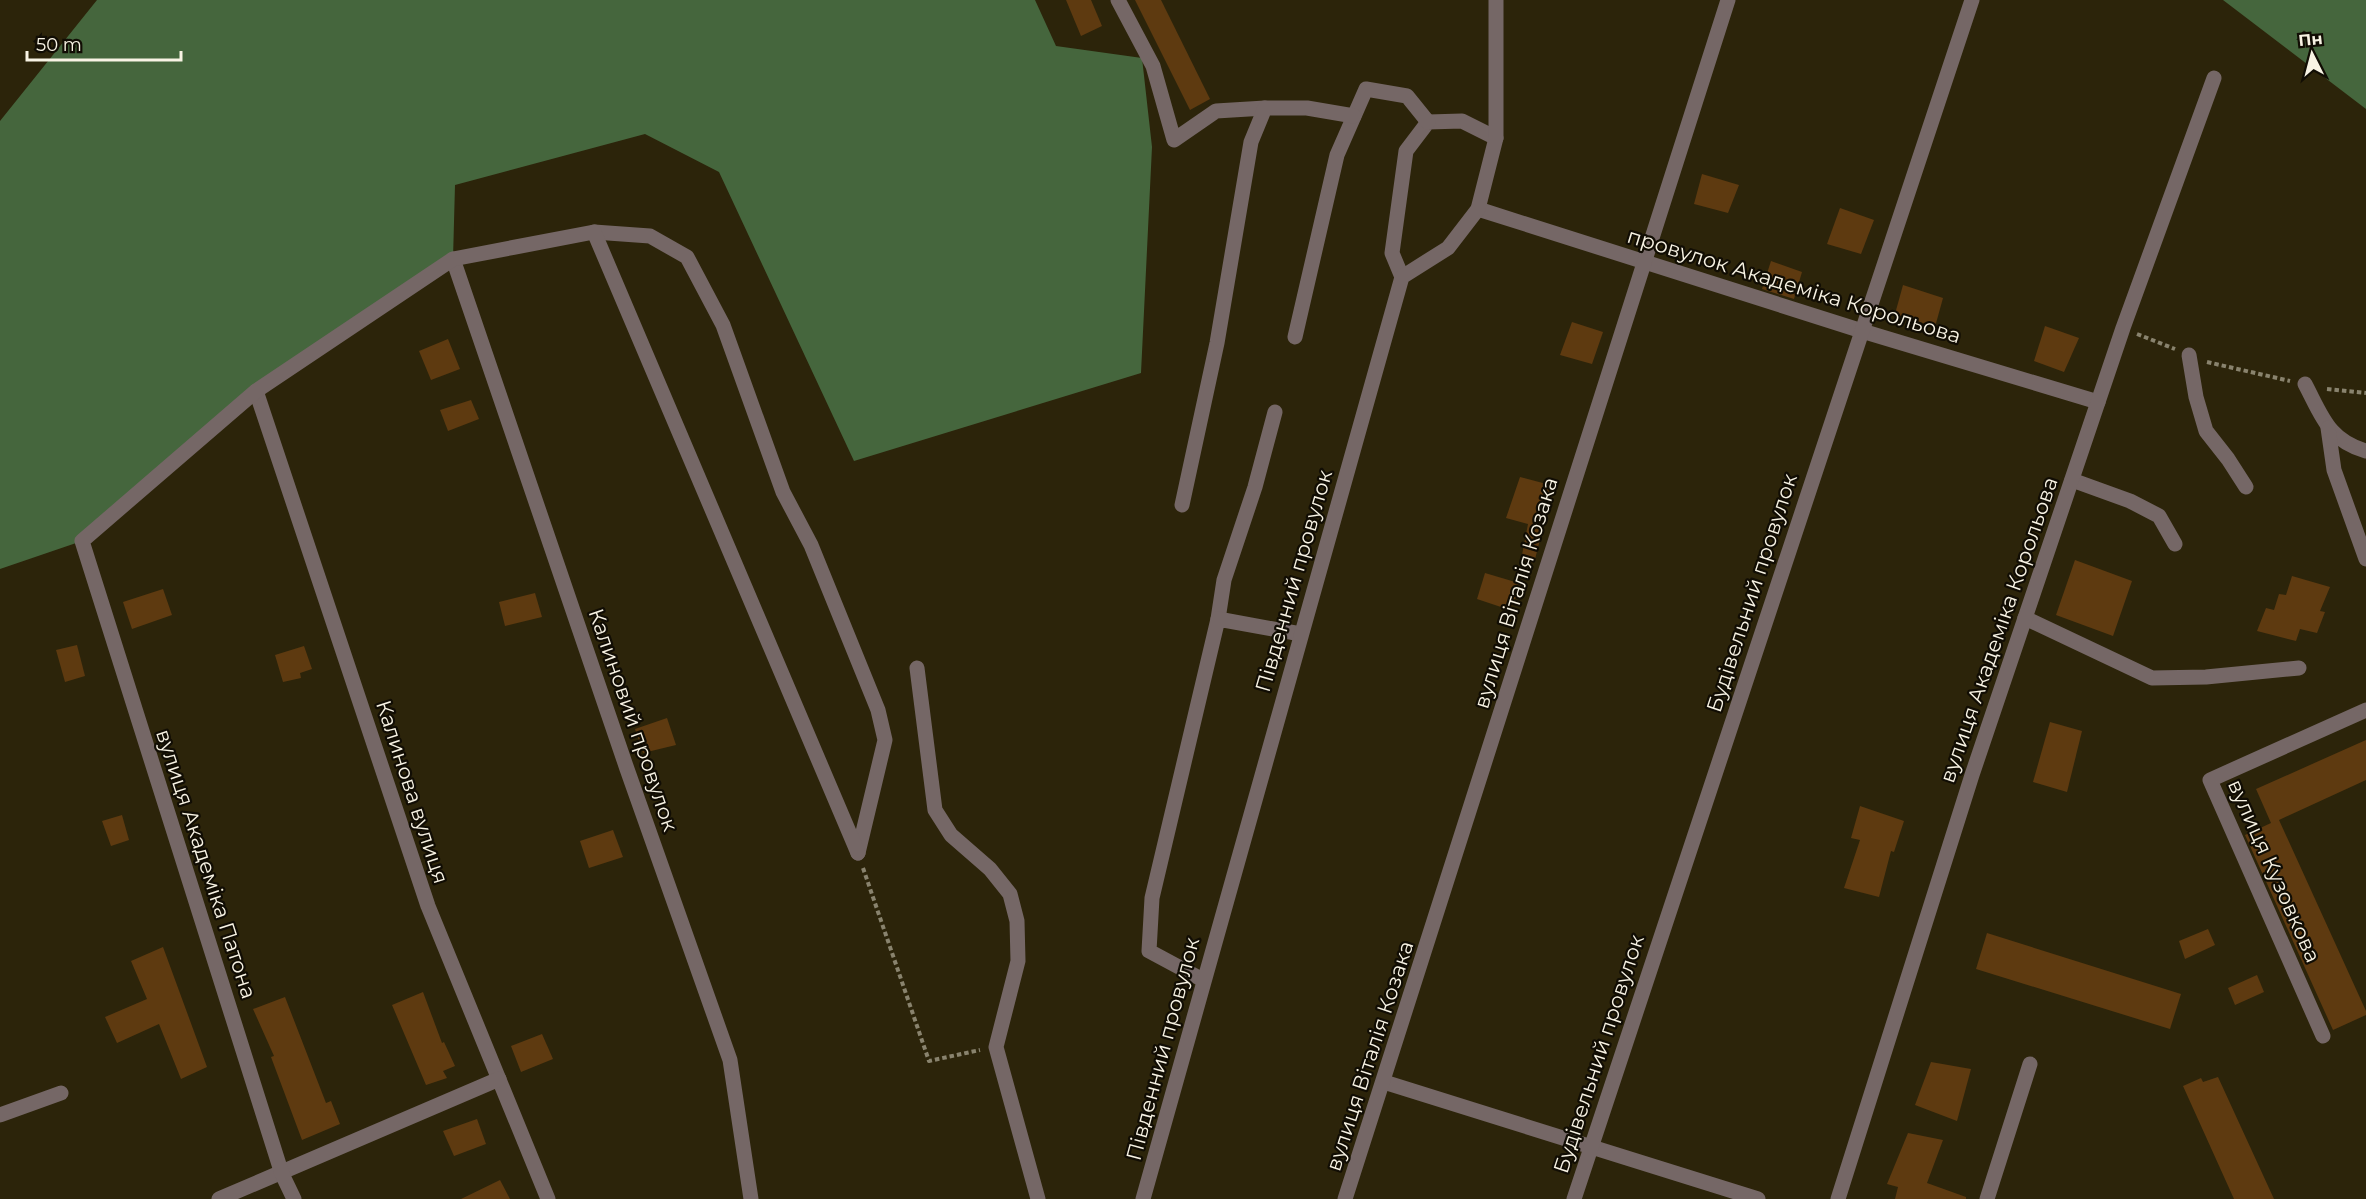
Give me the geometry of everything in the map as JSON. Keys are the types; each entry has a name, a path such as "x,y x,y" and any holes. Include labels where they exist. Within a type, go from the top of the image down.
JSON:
{"street":[{"path":"1118,0 1153,66 1174,140 1216,111 1307,108 1354,116"},
{"path":"1428,122 1406,151 1392,253 1402,278 1448,248 1478,209 1497,138 1496,0"},
{"name":"вулиця Віталія Козака","path":"1346,1199 1452,871 1642,261 1728,0"},
{"name":"Будівельний провулок","path":"1574,1199 1972,0"},
{"name":"вулиця Академіка Корольова","path":"1838,1199 1972,775 2123,328 2214,78"},
{"path":"1295,337 1337,155 1366,89 1407,96 1428,122"},
{"path":"1182,505 1217,343 1251,142 1265,108"},
{"path":"1428,122 1462,121 1497,138"},
{"name":"провулок Академіка Корольова","path":"1478,209 1862,331 2098,402"},
{"path":"594,232 858,853"},
{"path":"256,391 453,259 594,232 650,236 687,257 723,325 783,492 811,545 878,710 885,740 858,853"},
{"name":"Калиновий провулок","path":"453,259 623,758 730,1060 751,1199"},
{"name":"Південний провулок","path":"1143,1199 1402,278"},
{"path":"2189,355 2196,397 2206,431 2246,487"},
{"path":"2305,384 2328,428 2334,470 2366,559"},
{"name":"вулиця Академіка Патона","path":"256,391 82,541 282,1174 294,1199"},
{"name":"Калинова вулиця","path":"256,391 428,906 548,1199"},
{"path":"1203,980 1149,951 1152,898 1218,619 1224,580 1255,487 1275,412"},
{"path":"2328,428 2349,446 2366,451"},
{"path":"2072,480 2130,501 2159,516 2175,544"},
{"path":"2025,618 2152,678 2206,677 2299,668"},
{"path":"1218,619 1301,634"},
{"path":"917,668 935,810 951,835 990,869 1010,894 1017,921 1018,961 996,1047 1038,1199"},
{"name":"вулиця Кузовкова","path":"2323,1036 2210,780 2366,710"},
{"path":"1987,1199 2030,1064"},
{"path":"219,1199 282,1174 499,1079"},
{"path":"1383,1082 1758,1199"},
{"path":"0,1115 61,1094"}],"path":[{"path":"2123,328 2214,364 2305,384 2366,393"},
{"path":"858,853 929,1061 996,1047"}],"green space":[{"path":"97,0 1035,0 1056,46 1142,58 1152,147 1141,373 854,461 719,172 645,134 455,185 453,259 256,391 82,541 0,569 0,121"},
{"path":"2223,0 2366,0 2366,109"}],"building":[{"path":"1066,0 1091,0 1102,26 1081,36"},
{"path":"1135,0 1161,0 1210,99 1190,110"},
{"path":"1702,174 1739,185 1728,213 1694,204"},
{"path":"1840,208 1874,220 1861,254 1827,244"},
{"path":"1771,261 1802,272 1794,299 1762,289"},
{"path":"1903,285 1943,298 1935,327 1895,314"},
{"path":"1572,322 1603,332 1592,364 1560,355"},
{"path":"2045,326 2079,338 2064,372 2034,361"},
{"path":"448,339 460,369 431,380 419,351"},
{"path":"471,400 479,419 448,431 440,410"},
{"path":"1520,477 1554,486 1534,563 1521,560 1528,524 1506,518"},
{"path":"2075,560 2132,581 2113,636 2056,615"},
{"path":"1485,573 1522,584 1510,610 1477,599"},
{"path":"2292,576 2330,587 2320,611 2325,612 2317,633 2300,629 2296,641 2257,631 2266,608 2274,610 2279,594 2286,595"},
{"path":"163,589 172,615 132,629 123,602"},
{"path":"535,593 542,617 505,626 499,602"},
{"path":"77,645 85,676 65,682 56,650"},
{"path":"304,646 312,669 300,673 301,678 283,682 275,655"},
{"path":"667,718 676,745 643,753 635,729"},
{"path":"2050,722 2082,731 2067,792 2033,782"},
{"path":"2366,740 2366,780 2279,820 2366,1011 2366,1015 2333,1030 2245,835 2271,823 2256,789"},
{"path":"1860,806 1904,821 1894,852 1891,851 1879,897 1844,888 1860,840 1851,838"},
{"path":"122,815 129,840 111,846 102,821"},
{"path":"613,830 623,857 589,868 580,841"},
{"path":"2208,929 2215,945 2185,959 2179,941"},
{"path":"1987,933 2181,994 2170,1029 1976,969"},
{"path":"163,947 207,1067 181,1079 159,1024 117,1043 105,1017 147,999 131,961"},
{"path":"2257,975 2264,992 2235,1005 2228,988"},
{"path":"423,992 442,1043 444,1042 455,1066 443,1071 447,1078 426,1085 392,1005"},
{"path":"285,997 326,1103 331,1101 340,1124 302,1140 271,1057 274,1056 253,1009"},
{"path":"542,1034 553,1059 521,1072 511,1046"},
{"path":"1931,1062 1971,1069 1957,1121 1915,1105"},
{"path":"2218,1077 2274,1199 2234,1199 2183,1086 2201,1078 2203,1082"},
{"path":"477,1119 486,1144 454,1156 443,1131"},
{"path":"1908,1133 1943,1140 1927,1183 1966,1197 1966,1199 1895,1199 1898,1187 1887,1184"},
{"path":"500,1180 510,1199 461,1199"}]}
